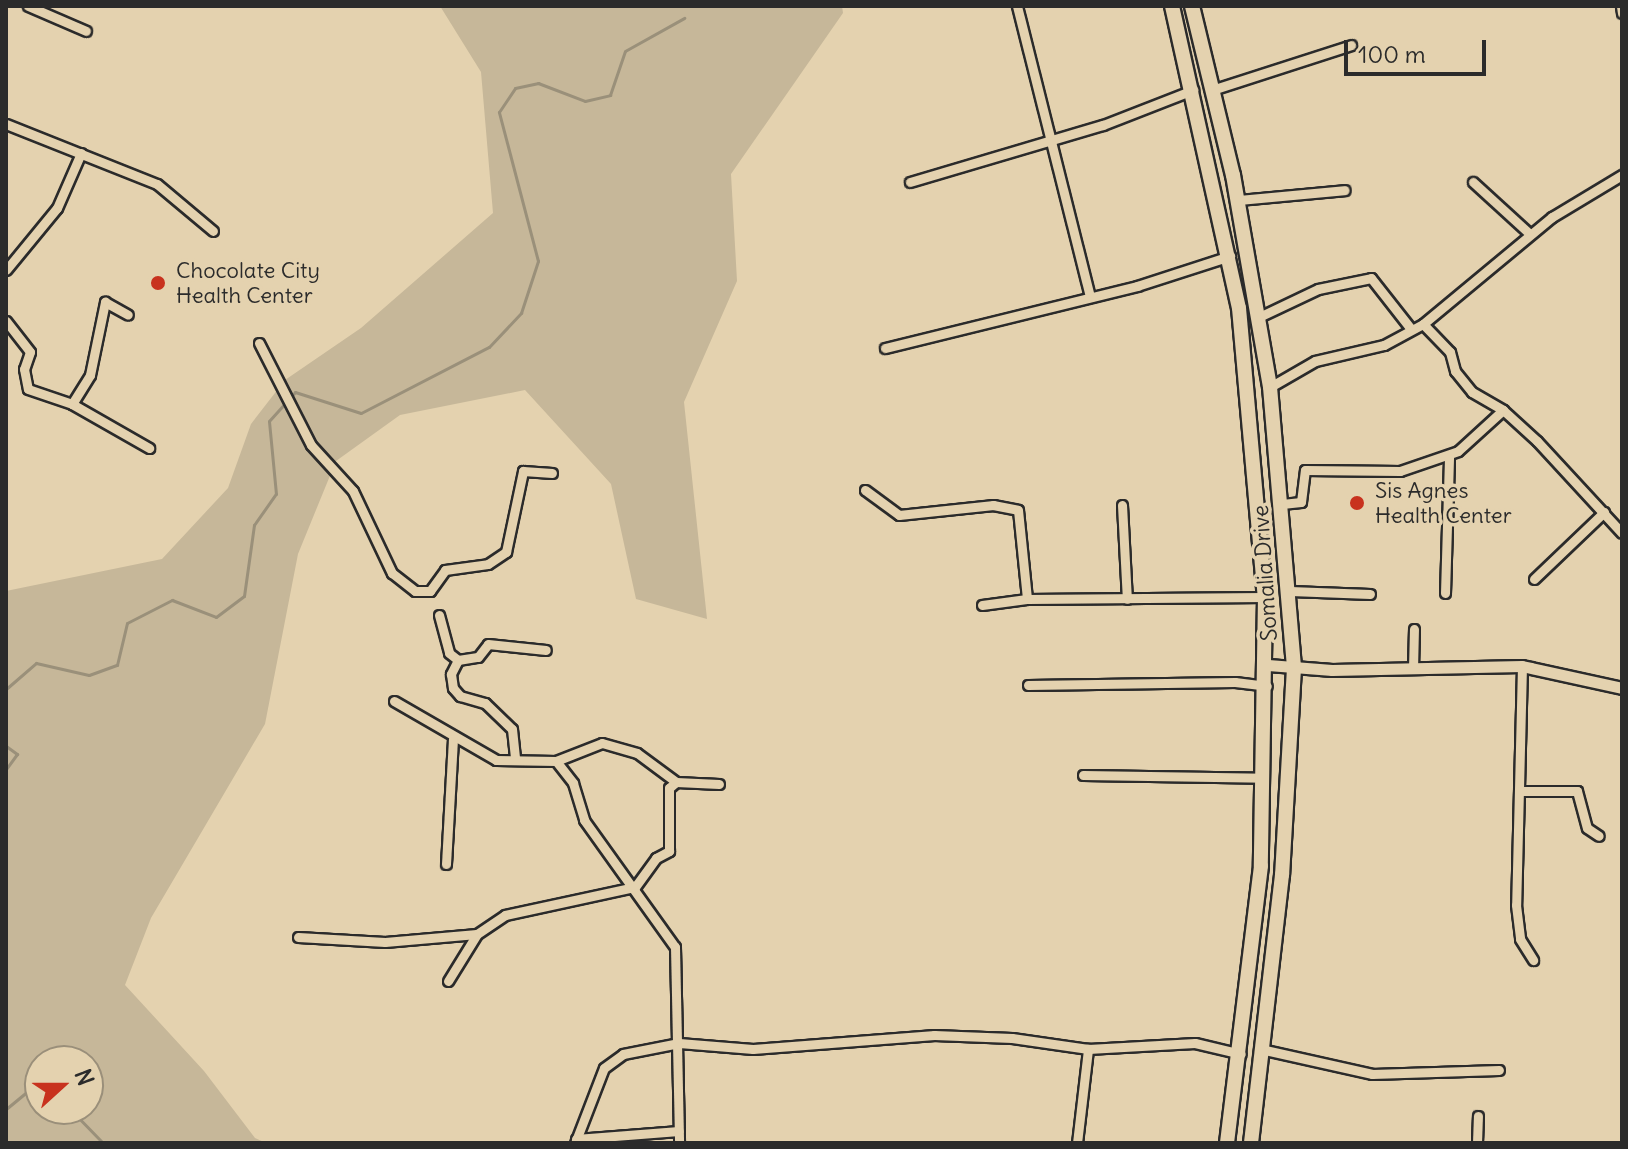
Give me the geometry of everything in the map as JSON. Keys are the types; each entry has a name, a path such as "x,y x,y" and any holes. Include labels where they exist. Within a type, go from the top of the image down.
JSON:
{"main road":[{"name":"Somalia Drive","path":"1172,6 1230,256 1249,378 1265,597 1268,665 1261,866 1241,1054 1227,1143"},
{"name":"Somalia Drive","path":"1192,6 1215,89 1238,200 1270,387 1290,591 1294,668 1265,1050 1251,1143"}],"street":[{"path":"28,6 86,31"},
{"path":"1017,6 1047,139 1090,297"},
{"path":"1621,6 1622,13"},
{"path":"1215,89 1351,45"},
{"path":"910,182 1047,139 1103,125 1193,90"},
{"path":"6,124 157,184 213,231"},
{"path":"6,270 57,208 81,153"},
{"path":"1270,387 1315,361 1384,345 1423,324 1572,202 1622,175"},
{"path":"1473,182 1530,234"},
{"path":"1238,200 1345,190"},
{"path":"885,348 1090,297 1230,256"},
{"path":"1259,317 1318,289 1371,278 1411,329"},
{"path":"72,404 90,375 105,302 128,315"},
{"path":"6,321 10,337 30,352 24,369 28,389 72,404 149,448"},
{"path":"1423,324 1450,352 1455,371 1472,392 1503,410 1622,533"},
{"path":"259,343 311,445 353,491 392,573 419,593 430,591 445,570 488,564 506,552 523,471 552,473"},
{"path":"1282,504 1301,502 1306,488 1303,474 1310,468 1400,471 1449,455 1503,410"},
{"path":"1445,593 1449,455"},
{"path":"865,490 899,515 993,505 1018,510 1027,599"},
{"path":"1122,505 1127,599"},
{"path":"1534,579 1604,512"},
{"path":"1290,591 1370,594"},
{"path":"982,605 1027,599 1265,597"},
{"path":"439,615 449,653 458,660 478,657 488,644 546,650"},
{"path":"1413,669 1414,629"},
{"path":"458,660 451,674 453,688 460,696 485,703 512,729 515,760"},
{"path":"1268,665 1413,669 1522,666 1622,688"},
{"path":"1522,666 1517,916 1520,939 1533,960"},
{"path":"1028,685 1235,682 1267,686"},
{"path":"394,701 453,739 496,760 556,761 602,743 637,753 676,782 719,784"},
{"path":"446,864 453,739"},
{"path":"556,761 573,783 584,820 635,887 675,947 679,1143"},
{"path":"1083,775 1264,778"},
{"path":"448,981 477,934 505,915 635,887 656,858 669,851 669,788 676,782"},
{"path":"1520,791 1577,791 1587,828 1599,836"},
{"path":"298,937 385,942 477,934"},
{"path":"679,1131 575,1141 604,1068 623,1054 679,1043 753,1049 934,1035 1012,1038 1088,1049 1195,1043 1241,1054"},
{"path":"1077,1143 1088,1049"},
{"path":"1265,1050 1372,1074 1499,1070"},
{"path":"1477,1143 1478,1116"}],"shaded area":[{"path":"440,6 842,6 843,13 731,174 737,281 684,402 707,619 636,599 611,484 525,390 400,415 336,461 298,554 265,724 151,918 125,985 204,1071 255,1138 266,1143 6,1143 6,591 162,559 228,488 251,424 285,380 361,328 493,213 481,72"}],"waterway":[{"path":"6,689 36,663 89,675 117,665 127,623 172,600 216,617 244,596 254,525 276,494 269,421 295,392 361,413 489,347 521,313 538,261 499,112 515,88 538,83 585,101 610,95 625,51 684,18"},
{"path":"6,746 17,754 6,769"},
{"path":"6,1109 24,1094"},
{"path":"86,1125 103,1143"}],"place":[{"name":"Chocolate City Health Center","path":"158,283"},
{"name":"Sis Agnes Health Center","path":"1357,503"}]}
